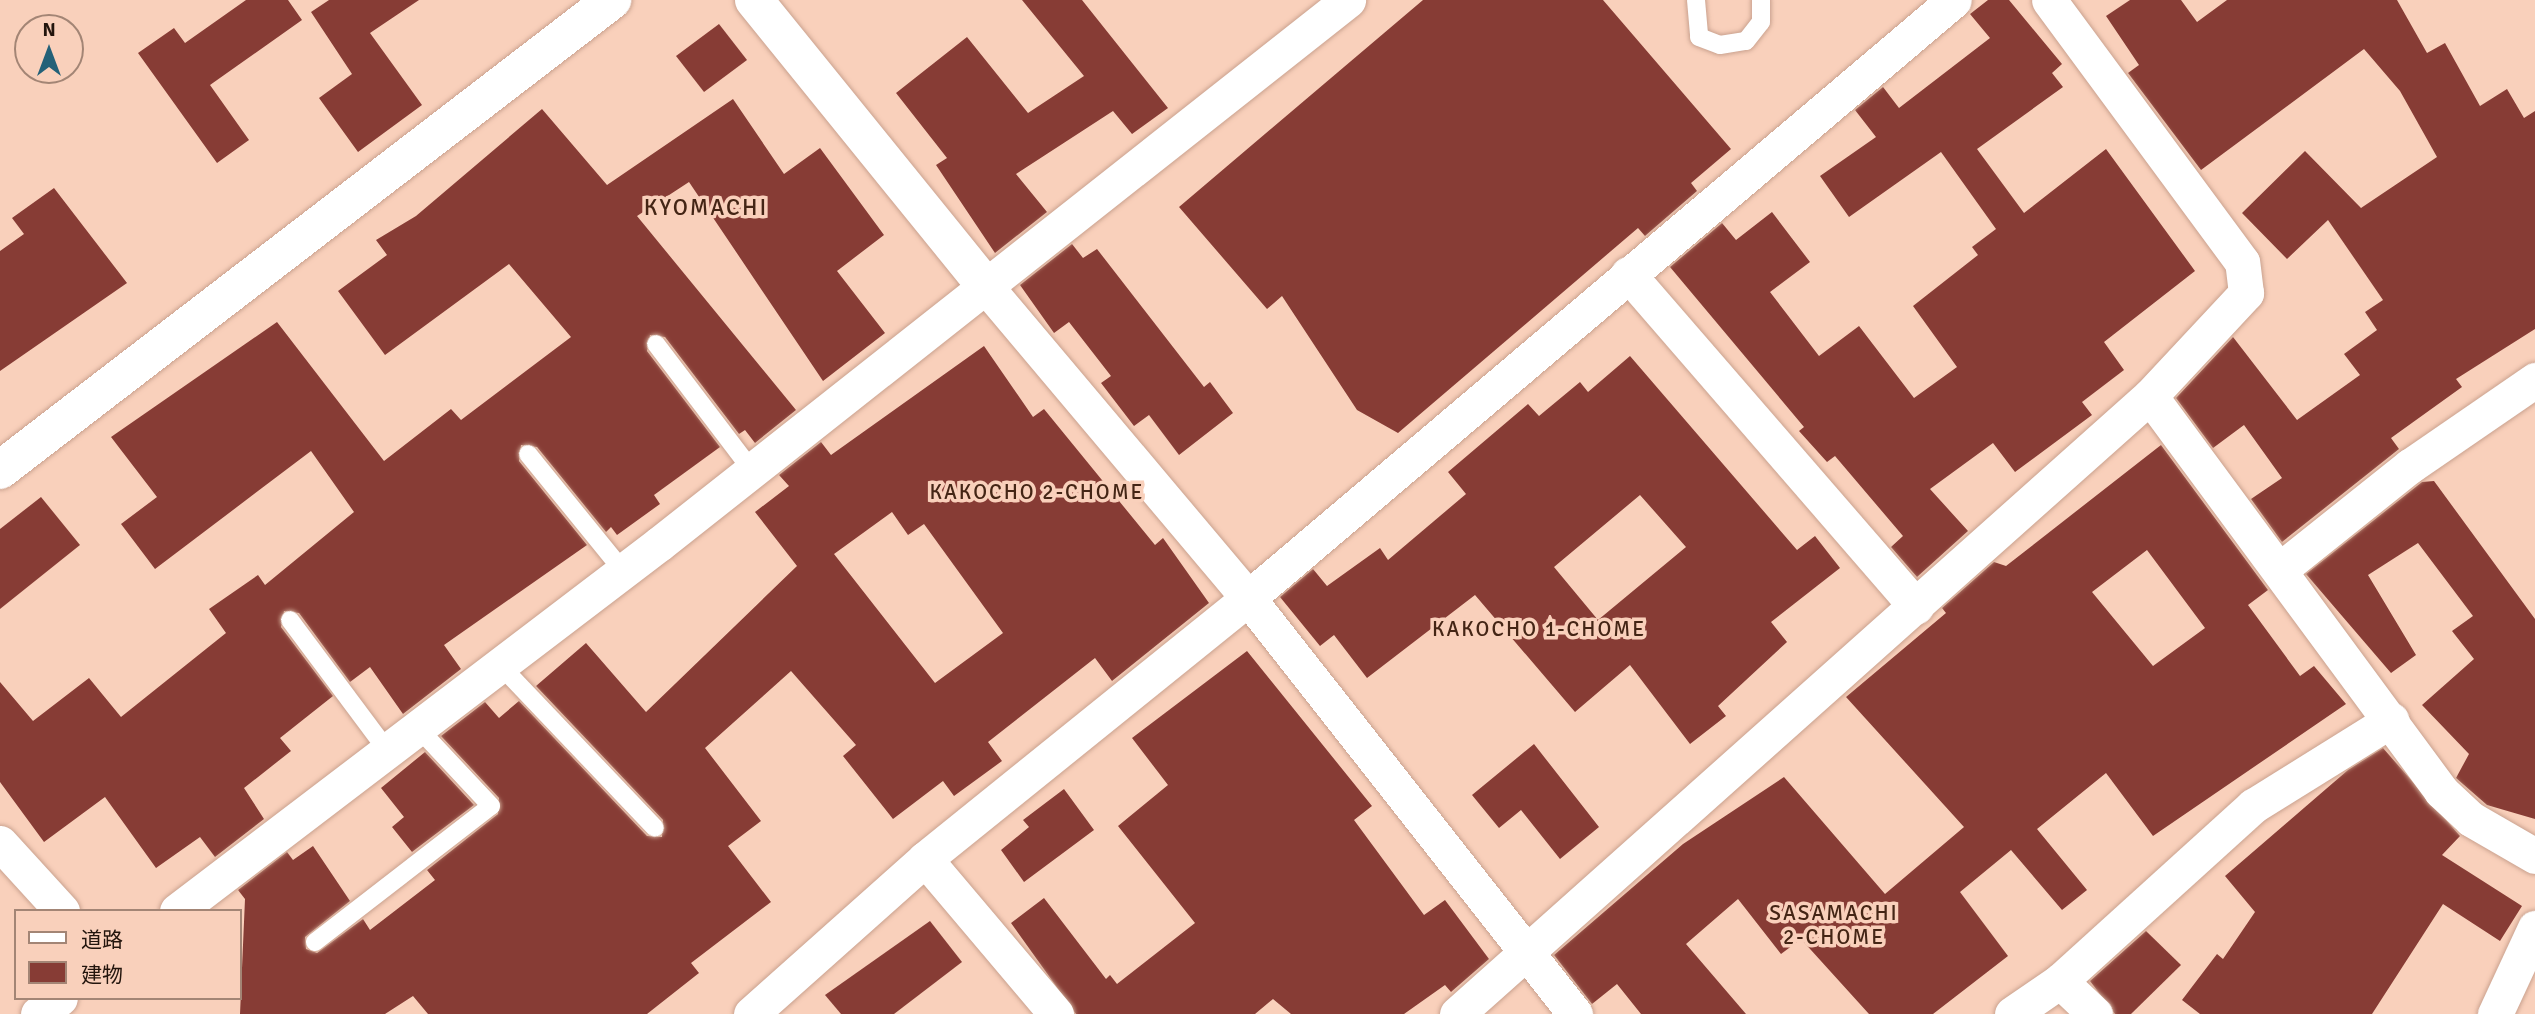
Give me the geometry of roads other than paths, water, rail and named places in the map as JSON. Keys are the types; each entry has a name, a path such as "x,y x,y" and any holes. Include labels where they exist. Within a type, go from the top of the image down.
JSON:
{"street":[{"path":"0,470 611,0"},
{"path":"754,0 988,289 1248,598 1575,1014"},
{"path":"180,909 753,472 988,289 1348,0"},
{"path":"751,1014 925,859 1248,598 1954,0"},
{"path":"1457,1014 2150,396 2246,293 2242,262 2049,0"},
{"path":"1628,274 1916,607"},
{"path":"2282,568 2410,466 2535,380"},
{"path":"2150,396 2282,568 2441,791 2471,818 2535,856"},
{"path":"2012,1014 2060,981 2253,806 2391,719"},
{"path":"0,843 60,909"},
{"path":"925,859 1056,1014"},
{"path":"2495,1014 2535,928"},
{"path":"2060,981 2095,1014"},
{"path":"38,1014 57,1000"}],"lane":[{"path":"1696,0 1699,37 1720,45 1746,41 1761,22 1761,0"},
{"path":"656,344 753,472"},
{"path":"528,454 623,571"},
{"path":"290,621 387,750"},
{"path":"499,664 655,828"},
{"path":"315,942 491,806 417,727"}],"district":[{"name":"KYOMACHI","path":"706,208"},
{"name":"KAKOCHO 2-CHOME","path":"1037,492"},
{"name":"KAKOCHO 1-CHOME","path":"1539,629"},
{"name":"SASAMACHI 2-CHOME","path":"1834,925"}]}
